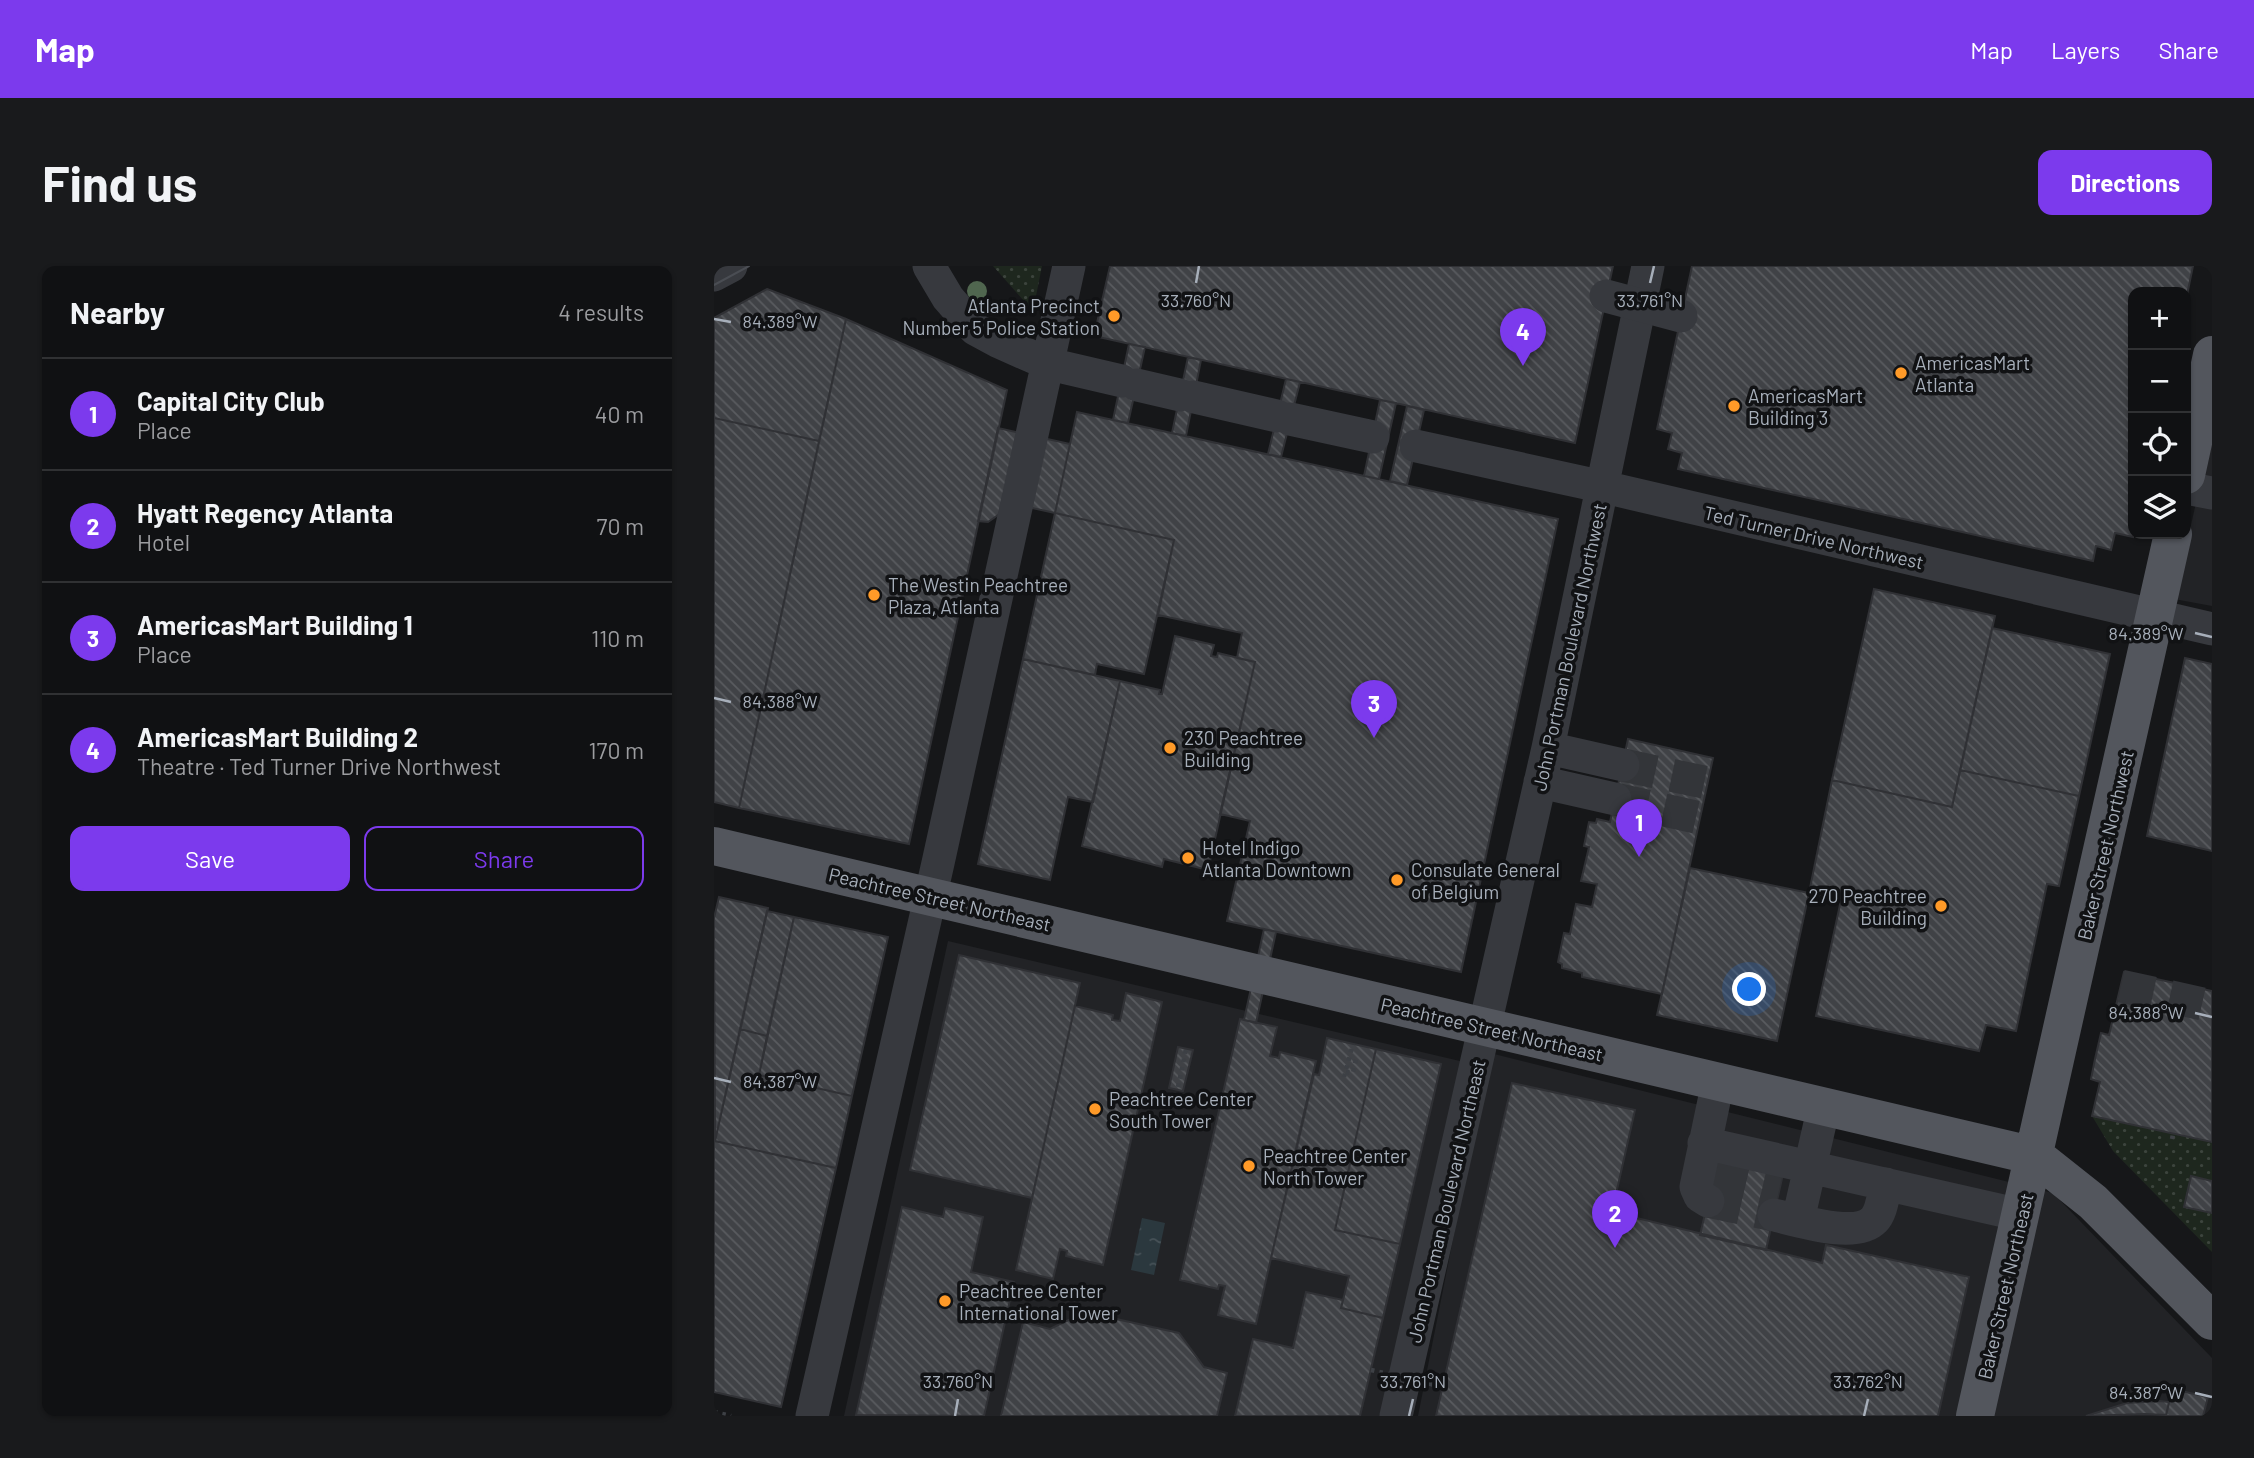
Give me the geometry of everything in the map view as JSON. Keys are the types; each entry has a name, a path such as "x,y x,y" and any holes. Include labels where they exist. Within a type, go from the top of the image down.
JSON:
{"main road":[{"path":"2191,452 2212,355"},
{"name":"Baker Street Northwest","path":"2035,1156 2172,539"},
{"name":"Peachtree Street Northeast","path":"714,846 2035,1156 2093,1202 2212,1321"},
{"name":"Baker Street Northeast","path":"1975,1416 2035,1156"}],"street":[{"path":"714,275 731,266"},
{"name":"Ted Turner Drive Northwest","path":"929,266 948,298 975,328 1049,364 1604,487 2212,629"},
{"path":"812,1416 1069,266"},
{"name":"John Portman Boulevard Northwest","path":"1486,1027 1604,487 1648,266"},
{"path":"1606,296 1681,316"},
{"path":"2191,489 2212,493"},
{"path":"1548,748 1623,765"},
{"path":"1540,782 1615,799"},
{"name":"John Portman Boulevard Northeast","path":"1396,1416 1486,1027"},
{"path":"1718,1082 1706,1173 1793,1198 1849,1229 1866,1226 1875,1219 1886,1184"},
{"path":"1793,1198 1824,1106"},
{"path":"1793,1198 1886,1184 2021,1215"}],"path":[{"path":"1239,868 1287,879"},
{"path":"1353,1044 1345,1074 1353,1073 1356,1059"},
{"path":"1178,1087 1186,1049"},
{"path":"1371,1370 1443,1387"},
{"path":"714,1412 731,1416"}],"shaded area":[{"path":"993,266 1042,266 1033,311"},
{"path":"2212,433 2212,606 2174,599 2188,539 2191,539 2191,525"},
{"path":"948,941 1477,1065 1396,1416 844,1416"},
{"path":"1490,1053 2053,1193 2212,1358 2212,1416 1418,1416"},
{"path":"2092,1116 2212,1142 2212,1252 2113,1151"}],"water":[{"path":"1142,1218 1165,1223 1154,1275 1131,1270"}],"building":[{"path":"1110,266 1613,266 1575,443 1094,336"},
{"name":"AmericasMart Atlanta","path":"1692,266 2193,266 2189,287 2128,287 2128,536 2115,533 2111,550 2096,546 2093,561 1678,469 1682,453 1668,449 1672,433 1657,429"},
{"path":"767,289 846,319 819,441 714,418 714,318"},
{"name":"The Westin Peachtree Plaza, Atlanta","path":"846,319 1007,390 909,844 739,808"},
{"path":"1129,344 1145,347 1128,423 1113,420"},
{"path":"1188,357 1201,360 1186,436 1172,433"},
{"path":"1286,379 1300,382 1281,457 1268,454"},
{"path":"1380,400 1396,403 1379,479 1364,476"},
{"path":"1407,406 1424,410 1407,485 1390,481"},
{"path":"1077,412 1558,519 1461,972 1227,921 1250,821 1220,814 1255,662 1237,658 1242,633 1158,615 1174,540 1055,513"},
{"path":"714,418 819,441 739,808 714,802"},
{"path":"998,428 1070,444 1055,513 1014,504 988,522 978,521"},
{"path":"1055,513 1174,540 1144,674 1097,664 1095,675 1023,659"},
{"path":"1874,589 1995,616 1952,807 1832,780"},
{"path":"1992,628 2110,654 2079,796 1960,770"},
{"name":"230 Peachtree Building","path":"1175,636 1214,645 1211,656 1217,657 1218,653 1255,662 1208,870 1164,859 1162,867 1082,846 1120,681 1160,690 1159,694 1162,694"},
{"path":"2185,658 2212,664 2212,851 2147,836"},
{"path":"1023,659 1120,681 1093,802 1068,797 1050,880 978,864"},
{"path":"1628,739 1713,758 1662,994 1582,977 1582,973 1562,968 1562,964 1558,962 1564,933 1570,934 1576,904 1592,907 1597,884 1581,881 1589,847 1584,846 1589,822 1596,823 1597,819 1610,822"},
{"name":"270 Peachtree Building","path":"1960,770 2079,796 2059,886 2047,884 2016,1031 1986,1025 1979,1051 1816,1016 1841,900 1809,893 1832,780 1952,807"},
{"path":"1690,868 1809,893 1777,1041 1657,1015"},
{"path":"719,897 768,908 715,1141 714,918"},
{"path":"767,911 794,917 767,1036 740,1029"},
{"path":"794,917 888,937 852,1096 759,1075"},
{"path":"1264,929 1276,932 1256,1023 1244,1020"},
{"path":"959,955 1080,983 1032,1198 910,1170"},
{"path":"2124,972 2212,991 2212,1142 2092,1116 2100,1082 2091,1079 2095,1059 2101,1033 2109,1035"},
{"name":"Peachtree Center South Tower","path":"1126,993 1162,1002 1103,1265 1066,1256 1067,1251 1060,1249 1053,1279 1016,1270 1075,1006 1113,1015 1112,1020 1120,1021"},
{"name":"Peachtree Center North Tower","path":"1240,1019 1277,1027 1270,1056 1279,1058 1280,1052 1316,1061 1256,1324 1218,1315 1225,1286 1219,1285 1218,1289 1180,1280"},
{"path":"740,1029 767,1036 759,1075 852,1096 836,1168 715,1141"},
{"path":"1327,1038 1376,1049 1335,1230 1400,1244 1383,1318 1341,1308 1349,1276 1271,1258 1314,1074 1319,1075"},
{"path":"1178,1047 1193,1050 1183,1091 1169,1088"},
{"path":"1376,1049 1441,1064 1400,1244 1335,1230"},
{"path":"1512,1083 1635,1110 1612,1212 1822,1263 1826,1245 1969,1277 1938,1416 1436,1416"},
{"path":"714,1141 836,1168 781,1407 714,1392"},
{"path":"1720,1150 1785,1165 1766,1250 1700,1235"},
{"path":"2191,1176 2212,1181 2212,1213 2184,1207"},
{"name":"Peachtree Center International Tower","path":"902,1207 943,1217 945,1208 983,1217 971,1272 1014,1282 984,1416 856,1415"},
{"path":"1306,1292 1343,1300 1341,1308 1383,1318 1360,1416 1235,1416 1253,1339 1293,1348"},
{"path":"1085,1312 1179,1333 1204,1367 1227,1373 1217,1416 1001,1416 1023,1322 1050,1329"},
{"path":"2172,1389 2208,1397 2203,1416 2166,1416"},
{"path":"2169,1402 2166,1415 2086,1416 2127,1403"}],"tunnel":[{"path":"1623,765 1708,783"},
{"path":"1615,799 1700,818"},
{"path":"2121,986 2212,1006"},
{"path":"1714,1175 1779,1190"},
{"path":"1708,1201 1774,1215"}],"tram line":[{"path":"714,285 749,266"}],"place":[{"name":"Atlanta Precinct Number 5 Police Station","path":"1114,316"},
{"name":"AmericasMart Building 2","path":"1523,366"},
{"name":"AmericasMart Atlanta","path":"1901,373"},
{"name":"AmericasMart Building 3","path":"1734,406"},
{"name":"The Westin Peachtree Plaza, Atlanta","path":"874,595"},
{"name":"AmericasMart Building 1","path":"1374,738"},
{"name":"230 Peachtree Building","path":"1170,748"},
{"name":"Capital City Club","path":"1639,857"},
{"name":"Hotel Indigo Atlanta Downtown","path":"1188,858"},
{"name":"Consulate General of Belgium","path":"1397,880"},
{"name":"270 Peachtree Building","path":"1941,906"},
{"name":"Peachtree Center South Tower","path":"1095,1109"},
{"name":"Peachtree Center North Tower","path":"1249,1166"},
{"name":"Hyatt Regency Atlanta","path":"1615,1248"},
{"name":"Peachtree Center International Tower","path":"945,1301"}]}
